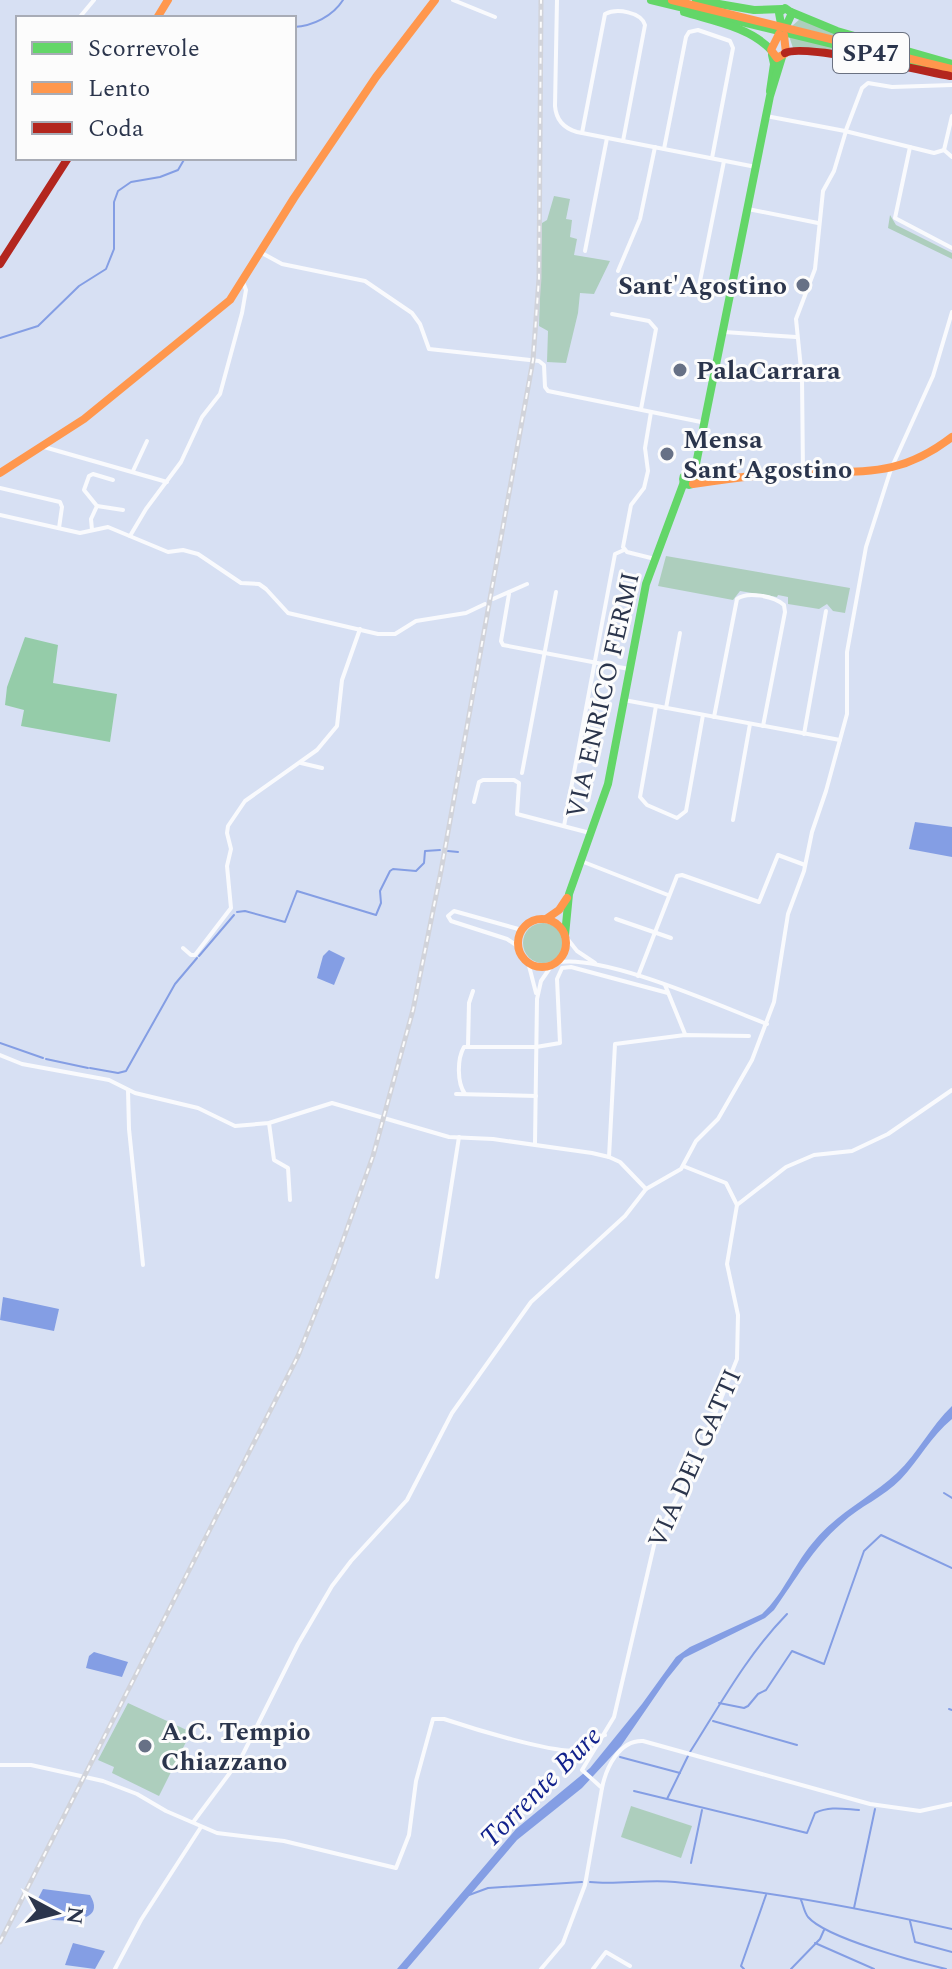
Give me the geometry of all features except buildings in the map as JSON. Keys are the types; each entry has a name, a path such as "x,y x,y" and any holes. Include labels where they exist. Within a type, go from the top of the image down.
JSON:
{"street":[{"path":"81,16 94,0"},
{"path":"0,473 84,419 226,304 376,77 435,0"},
{"path":"453,0 495,17"},
{"path":"557,0 555,110 566,128 756,167"},
{"path":"651,0 744,33 767,44 778,54"},
{"name":"SP47","path":"651,0 783,29"},
{"name":"SP47","path":"672,0 952,71"},
{"path":"696,0 754,10 788,10 837,31 952,71"},
{"path":"788,0 788,10"},
{"path":"260,252 282,264 365,281 412,313 420,324 429,349 541,362 545,368 545,389 554,393 706,423 783,29 779,13 788,10"},
{"path":"582,133 605,14 613,11 638,16 644,21 645,29 623,141"},
{"path":"778,54 783,29"},
{"path":"664,149 687,34 698,30 730,41 733,51 712,158"},
{"path":"778,54 790,50 824,53 952,71"},
{"path":"803,472 802,379 796,337 797,315 815,269 823,191 834,171 846,131 866,84 892,87 952,85"},
{"path":"766,116 937,153 944,150"},
{"path":"944,150 952,116"},
{"path":"585,251 607,138"},
{"path":"618,271 640,219 655,147"},
{"path":"910,147 895,215 899,222 952,248"},
{"path":"944,150 952,157"},
{"path":"0,264 67,160"},
{"path":"698,291 724,161"},
{"path":"748,209 818,223"},
{"path":"130,536 181,462 202,417 220,394 242,313 246,290 243,282"},
{"path":"194,1821 241,1758 298,1644 332,1586 407,1500 442,1430 472,1384 539,1293 625,1216 646,1189 683,1166 696,1141 718,1119 751,1063 776,993 788,914 805,865 848,710 847,652 865,555 891,469 933,376 952,312"},
{"path":"612,314 649,321 656,329 641,409"},
{"path":"724,332 796,337"},
{"path":"624,550 631,505 645,487 648,471 645,448 651,412"},
{"name":"VIA ENRICO FERMI","path":"569,894 608,784 643,597 676,505 691,479 706,423"},
{"path":"691,479 803,472 865,473 891,469 939,447 952,437"},
{"path":"132,471 147,441"},
{"path":"44,447 167,482"},
{"path":"113,480 96,474 89,476 84,490 97,506 123,510"},
{"path":"0,488 60,502 59,528"},
{"path":"92,530 91,519 97,506"},
{"path":"0,515 80,533 108,527 168,552 183,550 198,554 241,583 259,584 288,613 391,635 416,621 462,614 485,604"},
{"path":"564,826 615,554 624,550 655,559"},
{"path":"493,599 527,584"},
{"path":"522,773 556,592"},
{"path":"509,594 503,645 629,669"},
{"path":"714,717 737,599 745,594 779,600 785,607 785,616 763,726"},
{"path":"804,734 826,611"},
{"path":"183,948 195,955 231,908 227,866 231,849 227,833 230,822 248,798 319,747 338,723 342,680 360,629"},
{"path":"666,708 680,633"},
{"path":"624,700 840,740"},
{"path":"656,706 641,799 647,805 679,818 688,804 703,715"},
{"path":"733,820 750,724"},
{"path":"299,762 322,768"},
{"path":"474,802 479,782 513,779 519,783 516,813 591,833"},
{"path":"638,976 676,877 680,875 759,902 778,855 805,865"},
{"path":"581,861 668,895"},
{"path":"519,947 522,930 531,921 546,919 559,910 569,894"},
{"path":"535,1144 537,999 541,981 565,952 569,894"},
{"path":"522,930 454,911 448,916 451,921 505,938 519,947 528,962 537,999"},
{"path":"546,919 557,924 580,954 597,965"},
{"path":"616,919 671,938"},
{"path":"528,962 540,967 576,960 597,965 665,985 767,1024"},
{"path":"465,1094 460,1086 463,1048 536,1047 560,1043 557,979 564,967 668,993"},
{"path":"665,985 685,1035"},
{"path":"468,1046 469,1000 473,991"},
{"path":"609,1157 614,1046 621,1042 685,1035 749,1036"},
{"path":"0,1055 22,1064 109,1080 128,1090 198,1108 235,1126 269,1123 332,1103 459,1137 535,1144 609,1157 626,1167 646,1189"},
{"path":"128,1090 143,1265"},
{"path":"683,1166 726,1183 737,1205 786,1167 814,1155 852,1151 888,1134 952,1090"},
{"path":"456,1094 536,1096"},
{"path":"269,1123 274,1160 288,1168 290,1200"},
{"path":"437,1277 459,1137"},
{"name":"VIA DEI GATTI","path":"602,1788 583,1773 583,1767 614,1717 655,1541 698,1456 737,1359 738,1315 727,1264 737,1205"},
{"path":"0,1765 31,1765 103,1781 194,1821 201,1827 228,1836 284,1841 396,1868 409,1835 416,1781 433,1719 444,1719 569,1751 581,1749 605,1735"},
{"path":"541,1969 563,1943 585,1885 606,1770 624,1746 633,1740 870,1804 920,1811 952,1804"},
{"path":"115,1969 141,1920 201,1827"},
{"path":"593,1969 605,1952 630,1966"}],"green space":[{"path":"800,19 936,62 792,26"},
{"path":"789,36 934,70 793,48"},
{"path":"554,196 570,199 566,219 572,220 570,237 577,239 574,255 610,261 594,294 580,293 566,363 547,362 548,331 539,326 542,223 547,220"},
{"path":"890,215 896,225 952,253 952,259 888,228"},
{"path":"666,556 850,588 845,613 833,611 827,604 819,609 788,604 788,597 778,595 740,591 733,600 658,586"},
{"path":"25,637 58,645 53,683 117,694 110,742 21,726 24,710 5,705 7,687"},
{"path":"543,923 557,929 563,943 557,957 543,963 529,957 523,943 529,929"},
{"name":"A.C. Tempio Chiazzano","path":"128,1703 191,1732 159,1796 112,1773 114,1767 98,1760"},
{"path":"631,1806 692,1826 681,1858 621,1837"}],"water":[{"path":"915,822 952,827 952,857 909,849"},
{"path":"329,950 345,958 334,985 317,978 323,956"},
{"path":"3,1297 59,1309 54,1331 0,1320"},
{"path":"952,1406 952,1419 907,1472 849,1517 822,1543 774,1610 765,1618 684,1658 621,1746 582,1788 517,1840 407,1969 397,1969 516,1829 590,1768 676,1657 690,1647 762,1614 816,1539 897,1473"},
{"path":"94,1652 128,1662 122,1677 86,1668 89,1656"},
{"path":"43,1889 90,1895 94,1906 91,1914 73,1920 28,1918"},
{"path":"73,1943 105,1951 95,1969 65,1965"}],"waterway":[{"path":"296,27 322,19 343,0"},
{"path":"0,338 38,326 79,286 106,269 114,249 114,202 118,191 131,182 178,170 184,160"},
{"path":"237,912 245,911 285,922 297,891 376,915 381,903 380,891 390,871 416,871 424,863 425,851 440,850"},
{"path":"448,851 458,852"},
{"path":"199,956 234,915"},
{"path":"90,1068 118,1073 126,1071 175,984 197,958"},
{"path":"0,1043 43,1058"},
{"path":"46,1059 88,1068"},
{"path":"944,1493 952,1498"},
{"path":"719,1703 744,1708 748,1706 766,1690 792,1651 824,1664 864,1551 881,1535 952,1568"},
{"path":"690,1752 747,1663 787,1614"},
{"path":"713,1721 797,1745"},
{"path":"667,1799 688,1756"},
{"path":"620,1757 680,1773"},
{"path":"634,1791 807,1833 815,1813 831,1809 859,1810"},
{"path":"854,1908 875,1809"},
{"path":"691,1863 702,1810"},
{"path":"590,1882 664,1881 745,1890 849,1907 952,1929"},
{"path":"469,1895 488,1888 582,1882"},
{"path":"744,1969 741,1966 766,1895"},
{"path":"801,1900 808,1917 833,1933 872,1948 946,1969"},
{"path":"910,1921 915,1942 952,1952"},
{"path":"791,1969 820,1939 824,1930"},
{"path":"815,1943 874,1969"}],"railway":[{"path":"0,1942 298,1356 373,1156 413,1010 441,871 533,360 539,278 541,0"}],"traffic: fast":[{"path":"651,0 952,73"},
{"path":"696,0 754,10 782,9"},
{"path":"781,24 779,13 785,8 792,13 787,24"},
{"path":"684,12 742,30 771,50"},
{"path":"791,12 837,31 952,64"},
{"path":"770,91 774,64 772,55"},
{"path":"694,474 770,96 782,57"},
{"path":"689,473 695,479 689,485 683,479 689,473"},
{"path":"565,935 569,894 608,784 646,584 684,482"}],"traffic: slow":[{"path":"158,16 168,0"},
{"path":"0,473 84,419 230,300 376,77 435,0"},
{"path":"672,0 952,69"},
{"path":"779,34 771,50 777,58 786,53 784,35"},
{"path":"693,484 767,474 894,467 912,461 952,437"},
{"path":"546,919 559,910 567,898"},
{"path":"542,919 559,926 566,943 559,960 542,967 525,960 518,943 525,926 542,919"}],"traffic: jam":[{"path":"785,53 796,51 838,55 950,76"},
{"path":"0,264 67,160"}],"place":[{"name":"Sant'Agostino","path":"803,285"},
{"name":"PalaCarrara","path":"680,370"},
{"name":"Mensa Sant'Agostino","path":"667,454"},
{"name":"A.C. Tempio Chiazzano","path":"145,1746"}],"water label":[{"name":"Torrente Bure","path":"540,1786"}]}
